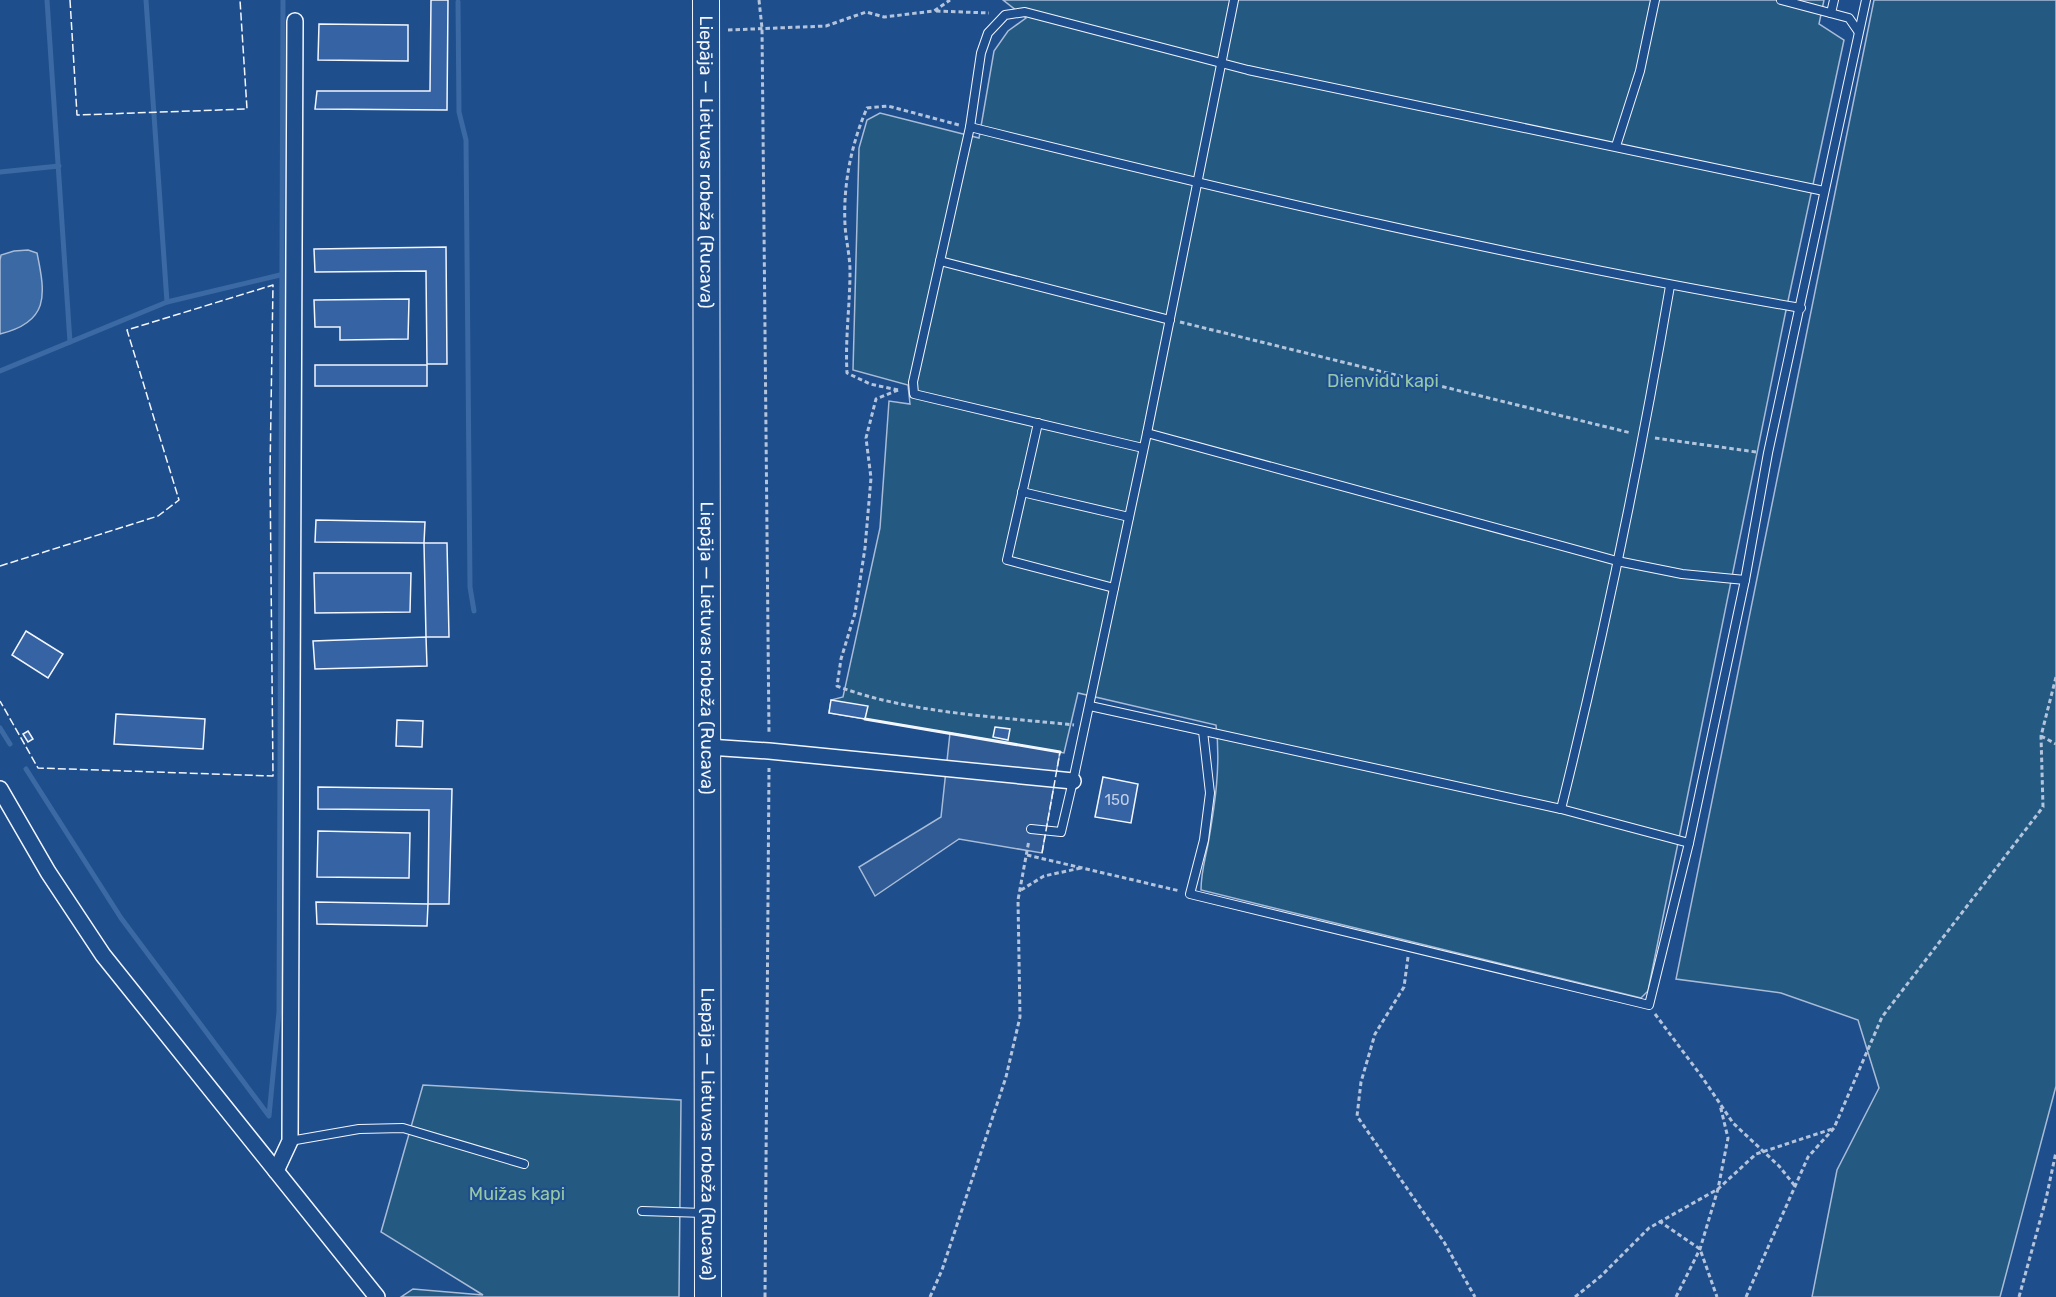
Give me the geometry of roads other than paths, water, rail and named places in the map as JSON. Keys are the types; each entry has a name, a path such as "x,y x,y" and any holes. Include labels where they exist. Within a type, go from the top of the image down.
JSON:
{"highway":[{"name":"Liepāja — Lietuvas robeža (Rucava)","path":"706,0 708,1297"}],"street":[{"path":"276,1171 290,1141 295,21"},
{"path":"708,747 1073,781"},
{"path":"0,789 48,872 104,955 377,1297"}],"lane":[{"path":"1031,829 1061,832 1090,706 1147,433 1234,0"},
{"path":"1616,146 1640,71 1655,0"},
{"path":"1781,0 1849,18 1858,31"},
{"path":"1831,13 1834,0"},
{"path":"1203,731 1210,793 1204,840 1190,894 1649,1005 1689,843 1745,580 1768,453 1866,0"},
{"path":"1143,448 914,394 913,382 970,127 981,53 988,33 1005,15 1025,12 1221,63 1824,191"},
{"path":"970,127 1198,183 1670,286 1801,308"},
{"path":"940,261 1170,320"},
{"path":"1561,809 1589,696 1644,436 1670,286"},
{"path":"1038,423 1007,560 1114,588"},
{"path":"1147,433 1617,561 1682,574 1745,580"},
{"path":"1022,492 1129,517"},
{"path":"1090,706 1561,809 1689,843"},
{"path":"290,1141 359,1129 403,1128 524,1164"},
{"path":"642,1211 708,1213"}],"waterway":[{"path":"47,0 70,342"},
{"path":"146,0 167,302"},
{"path":"26,769 121,918 269,1116 279,1012 283,0"},
{"path":"458,2 459,112 466,140 470,587 474,611"},
{"path":"0,172 59,166"},
{"path":"0,371 167,302 280,275"},
{"path":"0,728 10,744"}],"park label":[{"name":"Dienvidu kapi","path":"1383,381"},
{"name":"Muižas kapi","path":"517,1194"}]}
